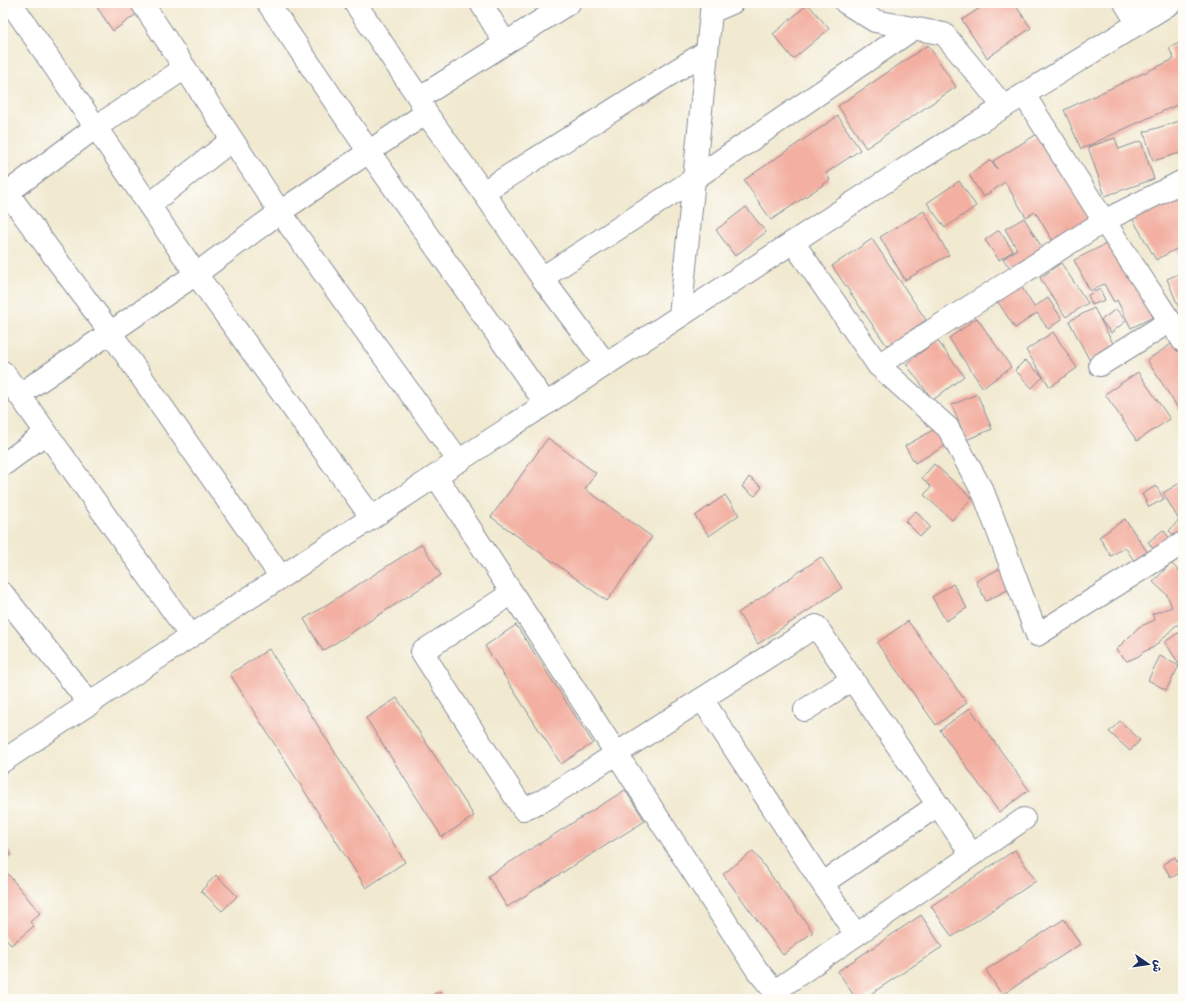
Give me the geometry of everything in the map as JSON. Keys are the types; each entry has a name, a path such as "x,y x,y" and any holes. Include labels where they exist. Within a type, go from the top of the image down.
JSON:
{"street":[{"path":"12,3 196,274 372,518"},
{"path":"142,3 280,212 459,461"},
{"path":"268,3 369,152 546,404"},
{"path":"355,3 423,106 542,278 606,364"},
{"path":"481,3 505,43"},
{"path":"19,395 196,274 280,212 369,152 423,106 505,43 569,3"},
{"path":"680,316 711,7 732,3"},
{"path":"846,3 875,21 944,34 1004,107"},
{"path":"1125,3 1138,24"},
{"path":"3,761 191,636 920,159 1171,3"},
{"path":"542,278 694,179 913,29"},
{"path":"483,192 707,51"},
{"path":"185,68 96,127 4,192 110,332 281,577"},
{"path":"1024,95 1104,221 1183,341"},
{"path":"149,206 232,140"},
{"path":"878,365 1104,221 1183,181"},
{"path":"793,242 878,365 948,428 984,494 1037,635 1183,543"},
{"path":"1100,365 1170,321"},
{"path":"3,372 191,636"},
{"path":"3,465 46,433"},
{"path":"436,476 757,970 778,995 856,935 1024,819"},
{"path":"512,593 422,652 523,809 544,800 816,626 972,855"},
{"path":"3,594 90,704"},
{"path":"805,710 852,679"},
{"path":"702,699 856,935"},
{"path":"823,883 938,805"}],"building":[{"path":"94,3 142,3 145,8 113,31"},
{"path":"987,3 1014,3 1031,28 987,58 962,20"},
{"path":"808,4 829,29 793,59 773,34"},
{"path":"1183,41 1183,102 1081,149 1064,110 1174,59 1169,48"},
{"path":"928,45 956,87 866,148 838,106"},
{"path":"838,116 860,150 826,173 830,180 771,220 744,180"},
{"path":"1183,120 1183,152 1153,161 1144,132"},
{"path":"1039,133 1093,223 1056,246 1035,212 1026,217 1005,182 983,197 969,175 991,160 997,169 993,161"},
{"path":"1115,138 1119,149 1141,141 1154,179 1105,196 1088,147"},
{"path":"959,181 976,206 945,228 927,203"},
{"path":"1183,190 1183,261 1176,249 1156,260 1131,216"},
{"path":"746,207 766,232 735,256 716,230"},
{"path":"924,211 949,255 905,280 880,237"},
{"path":"1024,218 1044,251 1015,274 1003,259 1017,249 1005,229"},
{"path":"999,230 1013,251 999,260 985,240"},
{"path":"872,239 926,320 887,346 832,266"},
{"path":"1114,240 1153,317 1131,328 1117,300 1114,302 1104,284 1090,291 1074,260"},
{"path":"1061,263 1088,303 1066,317 1040,278"},
{"path":"1183,272 1183,306 1179,308 1167,279"},
{"path":"1021,286 1034,307 1048,298 1062,319 1048,329 1037,313 1015,328 998,302"},
{"path":"1100,289 1105,300 1092,305 1088,295"},
{"path":"1094,308 1115,347 1090,361 1069,321"},
{"path":"1116,309 1126,321 1111,333 1101,320"},
{"path":"977,318 1011,367 983,388 949,338"},
{"path":"1053,332 1077,368 1050,387 1026,350"},
{"path":"937,340 964,376 933,400 906,364"},
{"path":"1176,341 1183,352 1183,409 1180,411 1147,360"},
{"path":"1025,360 1043,377 1032,388 1015,370"},
{"path":"1138,372 1170,419 1137,441 1105,394"},
{"path":"977,394 992,429 966,440 952,405"},
{"path":"942,425 952,442 915,463 905,446"},
{"path":"548,438 596,473 585,489 652,537 607,601 491,517"},
{"path":"934,464 972,498 952,520 924,495 931,487 922,478"},
{"path":"749,477 762,487 755,496 742,487"},
{"path":"1183,481 1183,519 1180,521 1183,524 1183,537 1180,541 1169,531 1179,520 1163,493"},
{"path":"1156,486 1164,499 1149,507 1142,494"},
{"path":"725,495 739,515 709,536 695,516"},
{"path":"916,511 930,527 920,536 905,521"},
{"path":"1125,519 1152,559 1139,568 1125,547 1111,556 1099,537"},
{"path":"1163,530 1174,543 1159,556 1148,542"},
{"path":"422,544 441,575 323,651 304,619"},
{"path":"821,557 842,588 758,644 738,613"},
{"path":"1171,563 1183,575 1183,623 1175,626 1154,647 1127,661 1116,650 1139,627 1155,620 1152,614 1172,607 1167,595 1153,582"},
{"path":"1001,568 1011,588 986,601 976,581"},
{"path":"953,584 967,608 946,621 932,597"},
{"path":"908,621 967,703 936,725 877,643"},
{"path":"516,625 593,743 561,764 485,646"},
{"path":"1183,632 1183,666 1181,667 1165,642 1178,633 1180,634"},
{"path":"269,649 405,862 366,888 230,674"},
{"path":"1160,656 1179,666 1166,690 1148,680"},
{"path":"397,698 474,816 442,837 366,718"},
{"path":"970,708 1029,790 999,812 940,730"},
{"path":"1120,721 1140,740 1130,751 1109,732"},
{"path":"625,790 645,821 507,907 488,876"},
{"path":"3,842 12,855 3,862"},
{"path":"1015,850 1036,881 952,937 931,906"},
{"path":"753,851 813,932 783,955 723,874"},
{"path":"1175,857 1183,871 1171,878 1163,864"},
{"path":"3,868 40,913 30,922 34,926 11,945 3,935"},
{"path":"216,875 237,896 222,911 201,891"},
{"path":"921,915 942,947 863,999 856,999 838,971"},
{"path":"1064,919 1080,944 1002,995 986,970"},
{"path":"440,991 445,999 426,999"}]}
